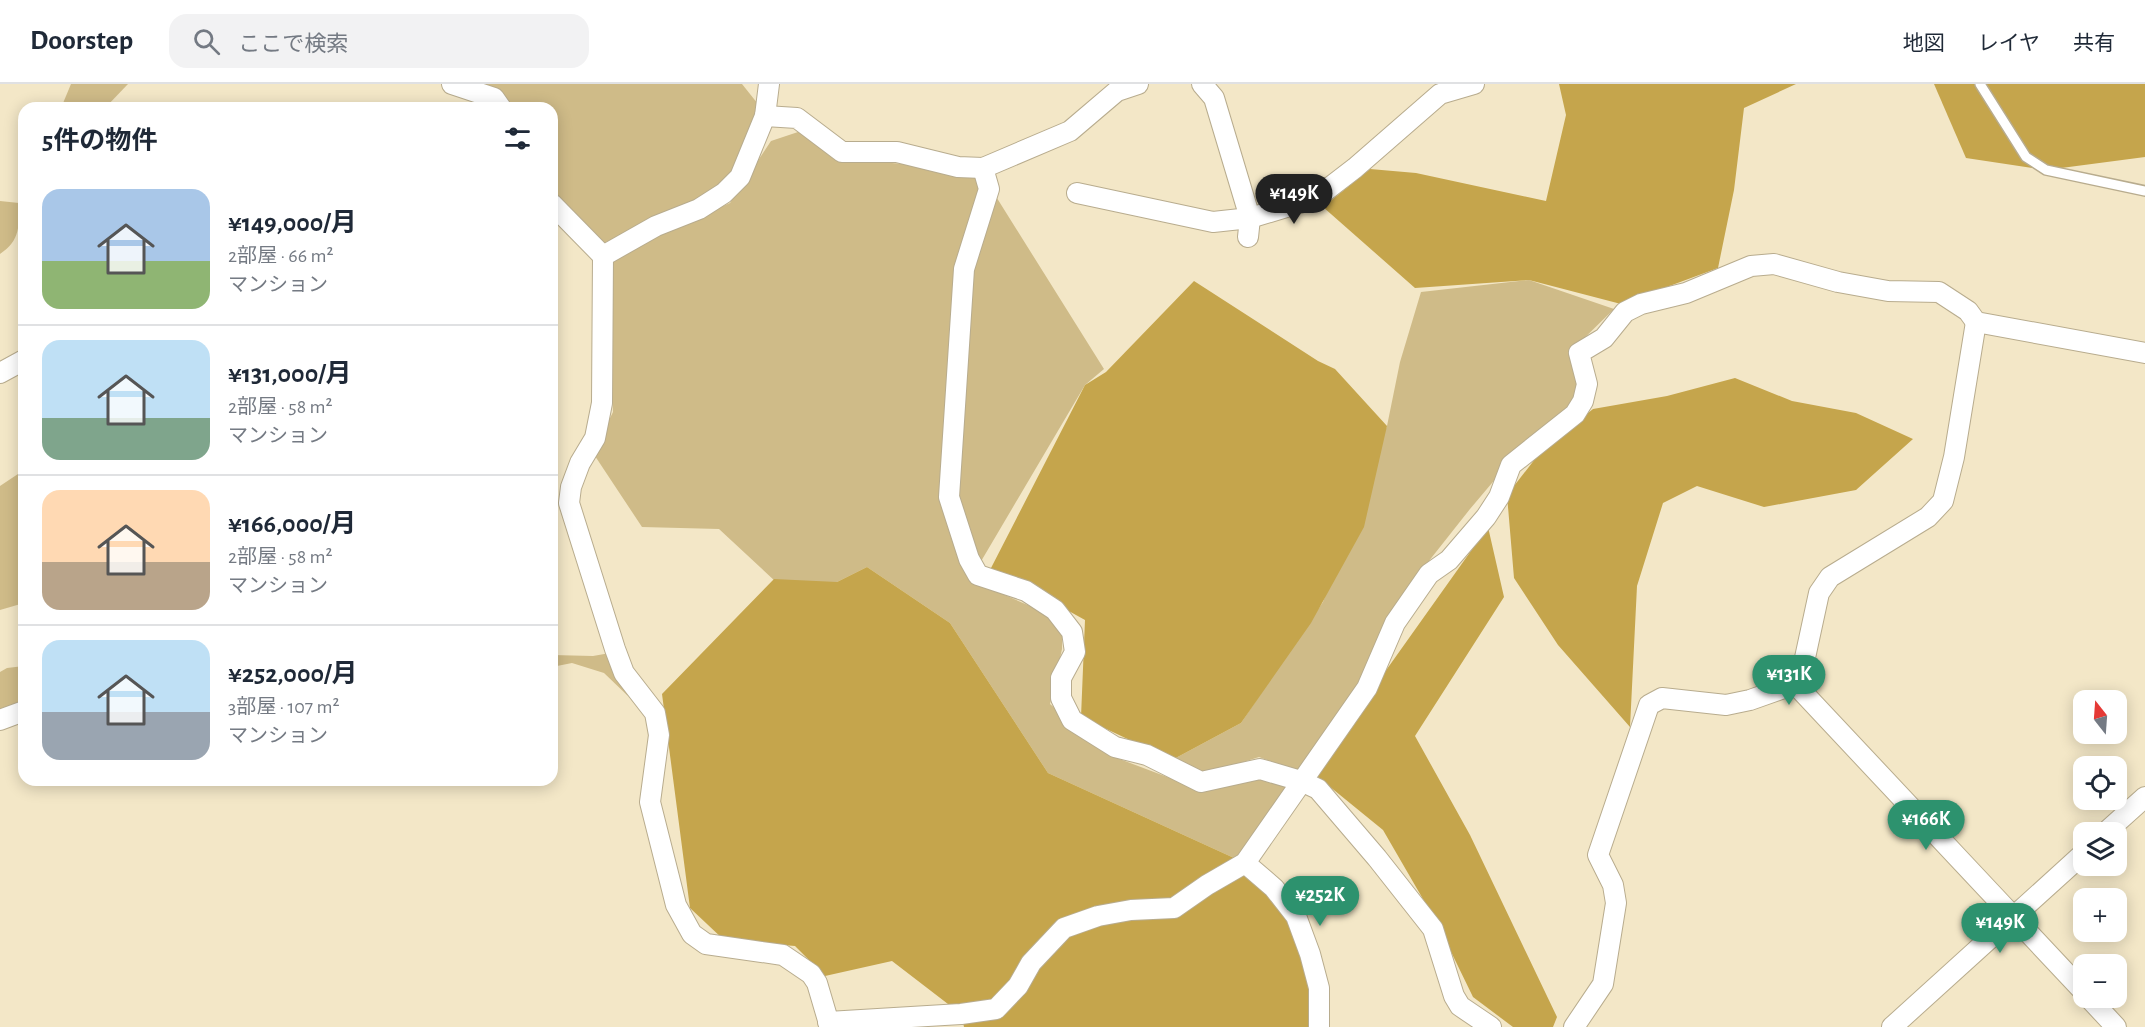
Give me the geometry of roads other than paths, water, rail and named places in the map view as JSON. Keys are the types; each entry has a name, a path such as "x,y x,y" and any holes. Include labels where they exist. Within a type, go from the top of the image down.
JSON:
{"street":[{"path":"452,84 494,98 497,102"},
{"path":"603,256 656,226 699,209 724,193 740,177 765,116 769,84"},
{"path":"765,116 797,118 842,152 897,152 958,167 983,168 1070,131 1117,92 1138,84"},
{"path":"1202,84 1214,98 1249,227"},
{"path":"1077,193 1213,222 1249,227 1316,198 1355,168 1440,94 1474,84"},
{"path":"983,168 989,189 964,269 949,497 969,559 978,575 1026,591 1055,609 1072,632 1074,651 1061,678 1061,698 1072,720 1115,747 1147,755 1201,782 1260,769 1301,780 1317,789 1377,858 1433,929 1454,996 1460,1006 1491,1027"},
{"path":"558,210 603,256 602,403 595,438 580,463 572,487 560,504 624,673 655,713 659,735 650,802 676,905 692,934 706,944 783,955 811,974 821,993 829,1025 996,1009 1018,986 1031,963 1064,928 1098,916 1174,908 1245,863 1367,688 1395,623 1429,574 1449,560 1486,517 1498,497 1511,465 1575,414 1583,401 1587,384 1579,353 1604,339 1624,312 1641,304 1686,293 1751,266 1774,264 1838,282 1888,291 1939,292 1968,311 1976,322 2145,353"},
{"path":"1574,1027 1603,984 1616,903 1613,885 1598,855 1649,705 1662,698 1725,705 1750,700 1795,684 1803,667 1819,593 1830,577 1928,517 1943,501 1954,457 1976,322"},
{"path":"0,373 18,363"},
{"path":"1795,684 2073,980"},
{"path":"0,720 18,713"},
{"path":"2117,822 2145,797"},
{"path":"1245,863 1274,888 1296,916 1319,988 1319,1027"},
{"path":"1892,1027 2073,863"},
{"path":"2098,1008 2116,1027"}],"lane":[{"path":"1980,84 2026,157 2046,170 2145,191"}]}
